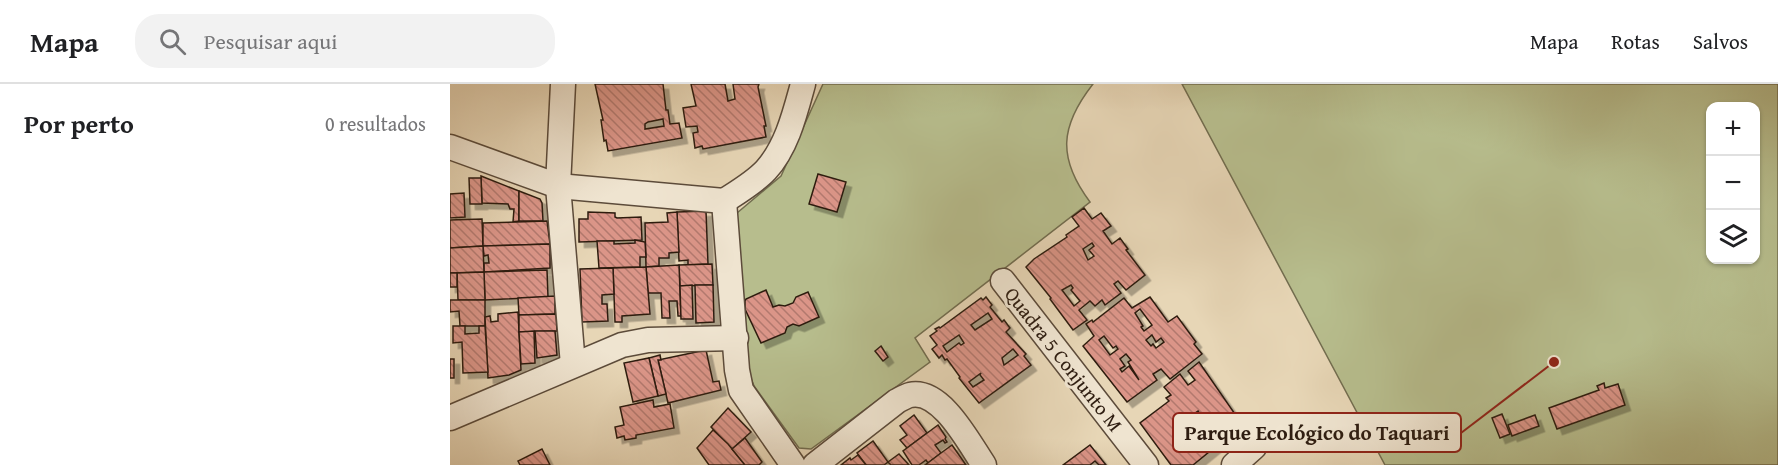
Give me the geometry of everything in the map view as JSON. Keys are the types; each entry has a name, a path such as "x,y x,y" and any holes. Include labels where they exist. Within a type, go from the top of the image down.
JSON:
{"street":[{"path":"562,84 558,186 573,365"},
{"path":"450,147 558,186 724,201 766,170 777,154 789,132 803,84"},
{"path":"724,201 737,370 741,390 793,465"},
{"name":"Quadra 5 Conjunto M","path":"1003,281 1146,465"},
{"path":"450,418 622,345 648,340 736,338"},
{"path":"815,465 897,401 911,395 925,396 935,400 947,412 984,465"},
{"path":"1234,465 1254,447"}],"green space":[{"path":"823,84 1093,84 1074,114 1067,142 1072,171 1090,202 915,338 930,362 811,449 799,448 754,386 747,368 737,213 781,176"},
{"path":"1182,84 1778,84 1778,465 1385,465"}],"building":[{"path":"595,84 663,84 670,124 679,123 682,138 608,151 606,140 604,141 601,120 603,120","holes":["663,119 664,126 645,129 645,124 648,122"]},
{"path":"691,84 725,84 728,101 735,99 733,84 759,84 766,137 703,149 702,146 695,148 693,133 698,132 697,126 686,127 683,108 696,106"},
{"path":"818,174 846,182 837,212 809,204"},
{"path":"481,176 519,191 519,221 513,222 514,209 510,209 508,204 482,203"},
{"path":"469,178 481,178 482,204 470,204"},
{"path":"519,191 540,199 543,221 519,221"},
{"path":"464,193 465,217 450,218 450,194"},
{"path":"1084,208 1092,219 1101,213 1111,226 1103,231 1112,244 1120,238 1145,275 1126,290 1118,281 1114,284 1121,293 1105,305 1102,300 1095,306 1090,301 1079,310 1087,320 1073,330 1026,267 1079,226 1072,217","holes":["1092,243 1094,246 1089,250 1094,256 1088,260 1083,249","1071,285 1073,288 1071,290 1080,301 1074,306 1062,290"]},
{"path":"706,211 708,264 688,265 688,260 679,261 677,212"},
{"path":"588,212 615,213 617,218 641,217 642,240 579,242 579,219 588,219"},
{"path":"677,212 679,252 669,253 669,258 659,258 659,266 646,267 645,223 668,222 667,213"},
{"path":"482,219 483,246 450,248 450,220"},
{"path":"547,221 550,244 483,246 483,223"},
{"path":"635,240 645,242 646,257 640,257 640,267 599,268 597,241 614,241 614,244 635,243"},
{"path":"550,244 550,268 484,272 484,263 489,263 488,255 484,256 483,246"},
{"path":"483,246 484,272 450,273 450,248"},
{"path":"712,264 713,285 680,286 679,265"},
{"path":"679,265 681,316 678,316 677,301 669,301 670,318 662,318 661,293 648,293 646,267"},
{"path":"646,267 650,314 622,316 622,322 615,322 613,268"},
{"path":"613,268 614,294 602,295 602,304 607,304 608,321 582,322 580,269"},
{"path":"547,270 548,297 485,300 484,272"},
{"path":"484,272 485,300 458,300 457,273"},
{"path":"450,273 457,273 457,287 450,287"},
{"path":"692,285 693,319 681,319 680,286"},
{"path":"695,285 713,285 714,322 696,323"},
{"path":"766,290 773,307 793,303 796,297 808,292 819,317 799,326 793,324 787,327 785,333 761,343 745,309 745,301"},
{"path":"555,296 555,314 519,315 518,298"},
{"path":"986,297 992,305 990,307 1010,328 1006,332 1026,354 1024,356 1031,365 979,403 947,359 945,360 942,355 939,358 932,349 937,345 930,336 937,331 935,329 940,328 981,298 983,300","holes":["988,313 992,319 975,330 971,325","959,335 964,343 961,345 959,343 947,352 943,346","1013,349 1018,355 1004,365 1002,358","981,373 984,380 973,387 969,382"]},
{"path":"1150,297 1168,322 1177,316 1202,354 1170,379 1161,369 1153,374 1157,380 1127,402 1083,346 1094,336 1086,324 1092,320 1093,322 1124,298 1132,308","holes":["1140,309 1152,325 1144,331 1135,313","1152,335 1156,342 1161,338 1164,342 1156,348 1146,340","1104,336 1113,348 1116,346 1118,349 1110,355 1099,340","1126,354 1139,380 1129,366 1122,372 1120,369 1125,366 1120,359"]},
{"path":"450,300 485,300 485,326 460,326 459,311 450,312"},
{"path":"518,312 521,370 509,375 488,378 485,317 490,316 491,322 498,321 498,314"},
{"path":"556,314 557,331 519,332 519,315"},
{"path":"453,326 465,326 465,334 479,333 479,326 485,326 488,372 463,373 462,342 453,343"},
{"path":"534,331 535,363 521,364 519,332"},
{"path":"535,331 555,331 557,355 537,358"},
{"path":"881,346 888,357 883,361 875,351"},
{"path":"706,350 713,382 719,381 721,390 668,403 658,360"},
{"path":"660,355 661,360 658,360 666,394 658,396 649,358"},
{"path":"649,358 658,396 633,402 624,363"},
{"path":"450,359 454,359 454,378 450,378"},
{"path":"1199,362 1246,430 1234,440 1231,437 1220,446 1219,444 1193,465 1171,465 1140,423 1169,401 1166,398 1171,395 1164,387 1180,374 1188,385 1195,380 1188,371","holes":["1198,411 1201,416 1191,423 1188,418","1217,415 1229,431 1223,435 1215,423 1213,425 1210,421"]},
{"path":"1604,383 1605,388 1618,384 1625,405 1557,429 1549,408 1599,390 1597,386"},
{"path":"653,400 654,407 670,404 674,428 636,435 636,438 625,440 624,436 617,438 615,427 624,425 620,407"},
{"path":"728,408 751,432 732,449 711,427"},
{"path":"1502,414 1510,434 1500,438 1492,418"},
{"path":"914,415 927,433 907,448 900,440 907,435 900,426"},
{"path":"1535,415 1539,426 1512,436 1508,425"},
{"path":"938,425 947,442 943,440 935,445 941,453 928,463 926,460 919,465 912,465 903,451"},
{"path":"713,430 745,465 709,465 697,448"},
{"path":"745,438 762,462 759,465 745,465 732,449"},
{"path":"873,441 888,462 884,465 866,465 857,453"},
{"path":"952,445 966,465 925,465 941,453"},
{"path":"1090,445 1106,465 1099,465 1095,461 1090,465 1063,465"},
{"path":"542,449 550,465 520,465 518,461"},
{"path":"899,454 909,465 891,465 888,462"},
{"path":"858,455 866,465 841,465 850,458 851,460"}],"place":[{"name":"Parque Ecológico do Taquari","path":"1554,362"}]}
